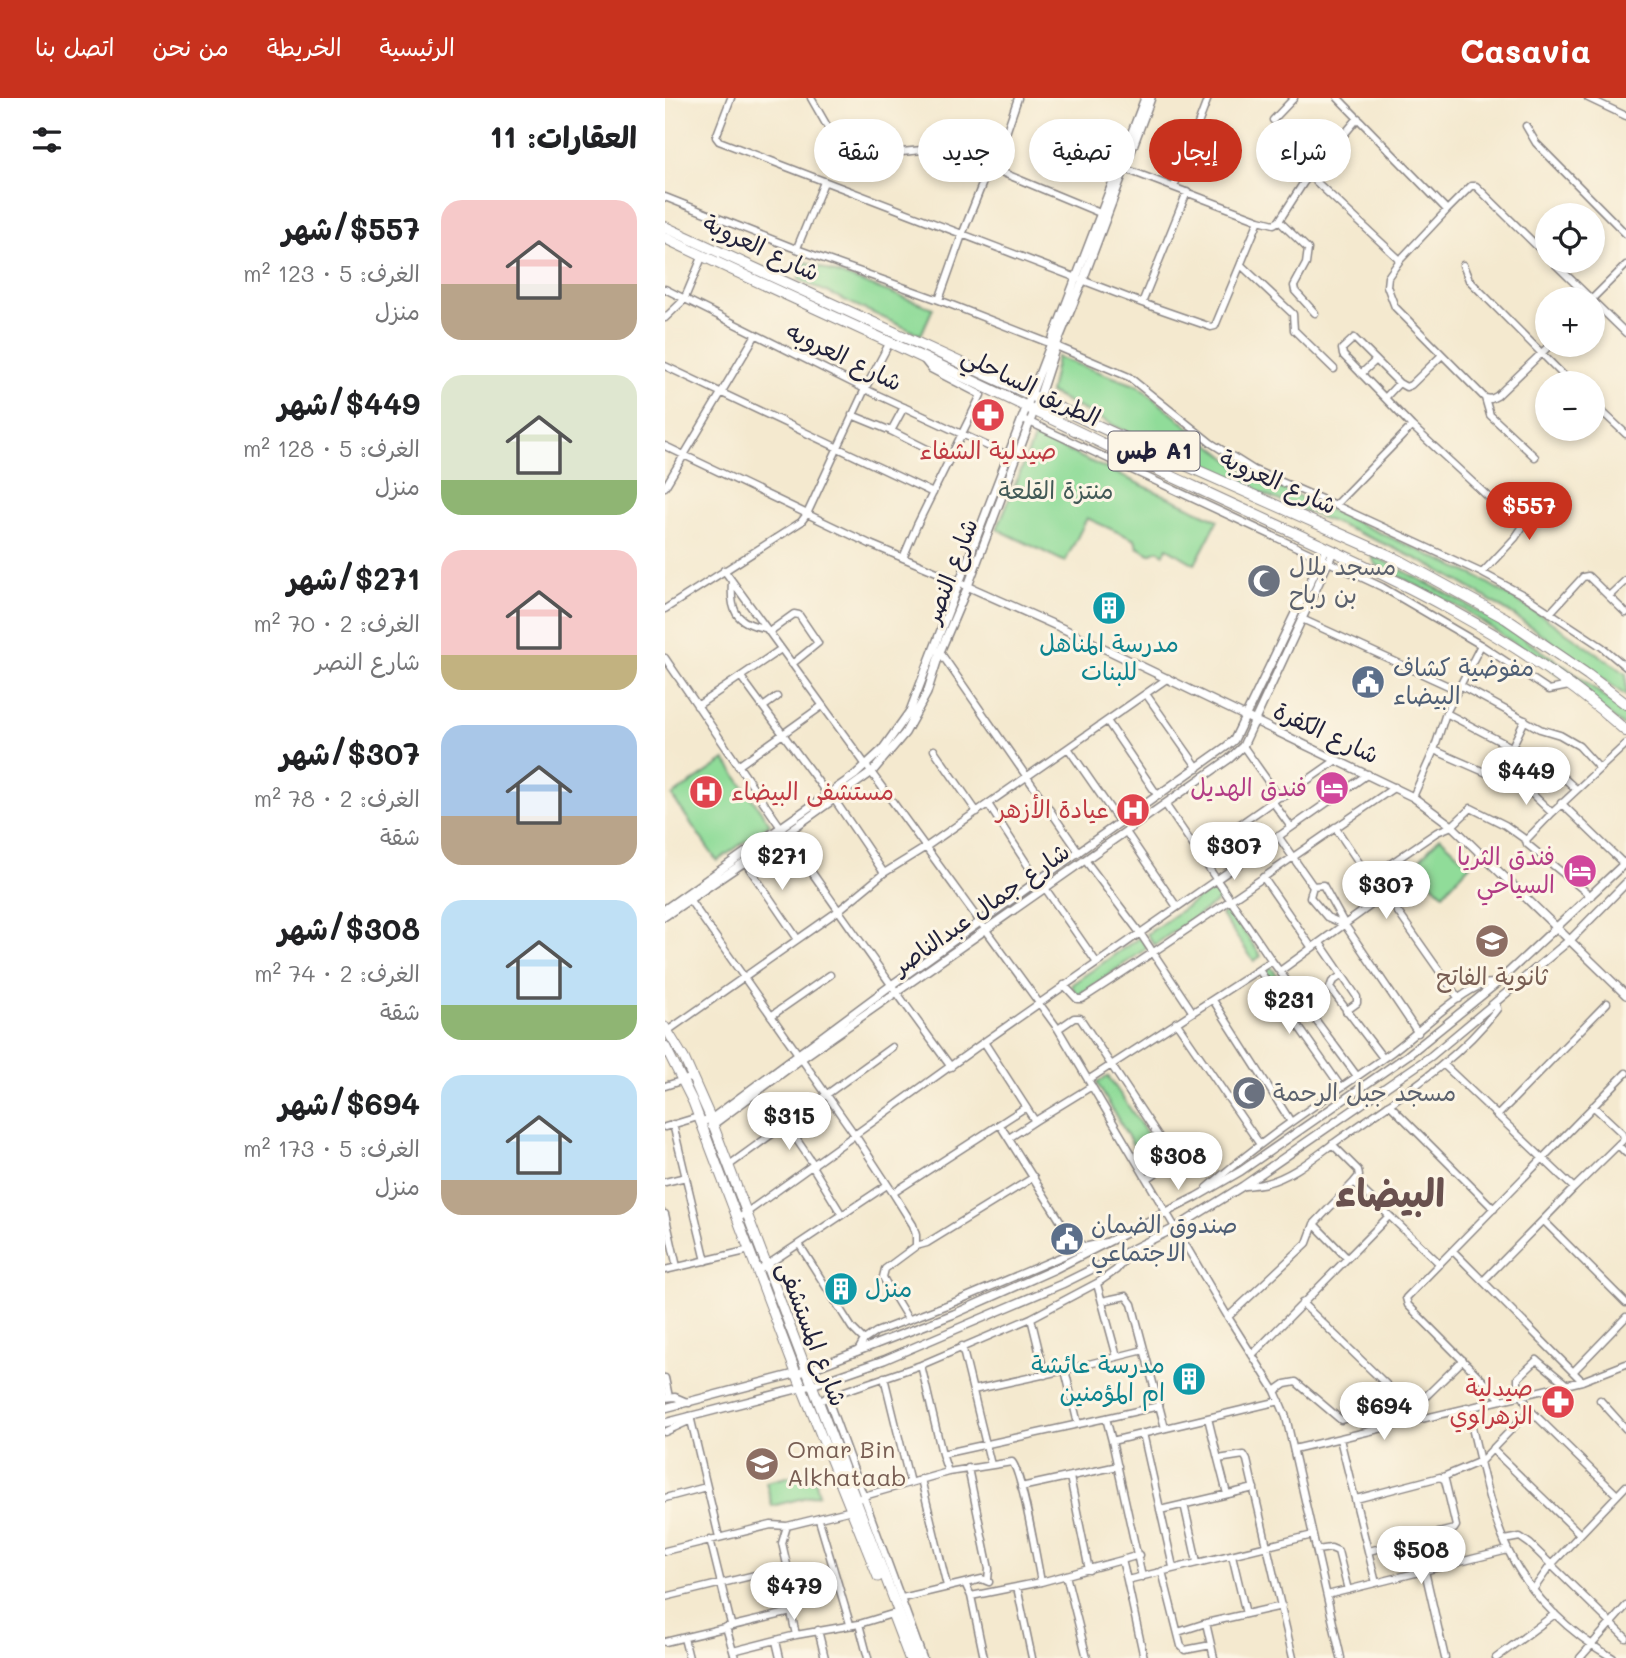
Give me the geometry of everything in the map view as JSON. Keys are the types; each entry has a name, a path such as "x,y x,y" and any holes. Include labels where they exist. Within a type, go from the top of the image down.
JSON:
{"highway":[{"name":"شارع العروبة","path":"665,227 704,251 1367,545 1455,589 1505,618 1560,654 1626,704"},
{"name":"الطريق الساحلي","path":"665,238 704,251 923,358 1028,415 1328,555 1359,562 1466,617 1506,641 1626,731"},
{"path":"1328,555 1338,532"},
{"path":"1359,562 1367,545"}],"main road":[{"name":"شارع المستشفى","path":"666,1030 743,1216 801,1372 802,1388 855,1503 916,1658"},
{"name":"شارع المستشفى","path":"665,1046 688,1078"},
{"name":"شارع المستشفى","path":"705,1123 728,1166 750,1250 762,1268"},
{"name":"شارع المستشفى","path":"801,1372 822,1399 892,1614 909,1658"}],"street":[{"path":"731,98 717,140 814,177"},
{"path":"811,98 842,152 851,157 918,150"},
{"path":"1011,119 1018,98"},
{"name":"شارع النصر","path":"1079,278 1100,213 1145,98"},
{"name":"شارع النصر","path":"1135,138 1151,98"},
{"path":"1174,187 1208,98"},
{"path":"1274,119 1294,98"},
{"path":"1338,98 1447,210"},
{"path":"1588,98 1626,116"},
{"path":"1351,126 1358,118"},
{"path":"1526,126 1536,144 1626,234"},
{"path":"1135,172 1274,224 1279,221 1305,182"},
{"path":"1015,178 1100,213"},
{"path":"797,248 824,182"},
{"path":"827,182 1142,303 1213,327 1217,324 1259,219"},
{"path":"939,300 983,182"},
{"name":"شارع النصر","path":"665,916 869,769 905,733 927,693 940,652 968,586 1052,344 1117,182"},
{"path":"1316,182 1400,260"},
{"path":"1535,244 1476,186 1471,186 1400,260 1388,277 1387,286 1395,307 1485,398 1490,415 1535,457"},
{"path":"1142,303 1187,192"},
{"path":"665,197 939,300 1129,377 1211,443 1254,470 1482,573 1550,613 1602,647 1626,667"},
{"path":"1279,221 1308,249 1306,264 1294,286 1295,291 1314,313"},
{"path":"665,318 684,300 704,251"},
{"path":"1241,265 1293,314 1294,330 1334,369"},
{"path":"1464,265 1469,280 1535,349"},
{"path":"1605,287 1626,265"},
{"path":"1564,273 1579,287"},
{"name":"شارع العروبه","path":"665,289 865,389 1009,456"},
{"path":"1605,313 1626,333"},
{"path":"665,487 755,335"},
{"path":"1442,355 1406,387 1357,340 1352,339 1342,352 1412,426 1497,505"},
{"path":"665,609 801,522 890,342"},
{"path":"1485,398 1497,396 1539,357"},
{"path":"1543,357 1558,371"},
{"path":"903,558 981,394 931,369 923,358"},
{"path":"1361,374 1376,360"},
{"path":"665,366 933,493"},
{"path":"1385,398 1399,383"},
{"path":"891,431 904,407"},
{"path":"1605,414 1626,434"},
{"path":"852,415 949,460"},
{"name":"شارع النصر","path":"869,769 910,711 920,690 958,582 1028,415"},
{"path":"1335,505 1412,426"},
{"path":"665,446 958,582"},
{"path":"1482,573 1515,538 1548,489"},
{"path":"982,926 1038,881 1234,740 1328,555 1481,645 1549,690 1569,686"},
{"name":"شارع جمال عبدالناصر","path":"705,1123 982,926 1045,888 1229,759 1243,746 1302,619 1328,555"},
{"path":"724,570 1058,1029 1228,1317 1275,1391 1286,1417 1341,1658"},
{"path":"1550,613 1584,577 1591,578 1626,613"},
{"path":"1609,596 1626,580"},
{"path":"732,581 731,605 748,625 768,630 794,614 799,615 818,643 792,664"},
{"name":"شارع الكفرة","path":"958,582 1168,678 1413,797 1452,826 1626,995"},
{"path":"1302,619 1459,687 1579,747 1599,768"},
{"path":"1413,797 1434,750 1446,713 1481,645"},
{"path":"697,706 781,649"},
{"path":"940,652 1079,852"},
{"path":"665,659 782,832 950,1067"},
{"path":"741,677 884,873"},
{"path":"666,1030 838,911 884,873 977,812 1168,678"},
{"path":"1146,694 1198,768"},
{"path":"762,707 777,697"},
{"path":"738,766 822,706"},
{"path":"1446,713 1550,764 1576,789"},
{"path":"1497,778 1525,720"},
{"path":"1107,721 1158,796"},
{"path":"1526,840 1561,803 1626,744"},
{"path":"1243,746 1291,827"},
{"path":"1068,748 1120,823"},
{"path":"934,750 977,812"},
{"path":"1434,750 1529,792 1552,813"},
{"path":"1199,853 1275,799 1285,796 1335,761"},
{"path":"743,1216 983,1042 1368,774"},
{"path":"1065,985 1077,999 1082,999 1232,900 1291,856 1395,787"},
{"path":"665,1408 801,1372 954,1314 1111,1242 1241,1171 1408,1055 1497,984 1625,863 1561,803"},
{"path":"988,804 1038,881"},
{"path":"1165,804 1272,961 1357,1076"},
{"path":"1374,878 1380,871 1437,832 1452,826 1471,808 1526,840 1527,844 1552,866 1591,896"},
{"path":"1240,824 1258,850"},
{"path":"1335,827 1459,999"},
{"path":"1126,831 1177,907"},
{"name":"شارع النصر","path":"665,909 745,862 782,832"},
{"path":"1278,836 1314,886"},
{"path":"1085,860 1140,933 1192,1011"},
{"path":"745,862 797,938"},
{"path":"1262,877 1312,948"},
{"path":"665,1423 802,1388 884,1360 1062,1284 1177,1227 1243,1186 1383,1091 1496,1003 1571,939 1626,883"},
{"path":"1314,886 1323,885 1345,925 1418,1033"},
{"path":"1314,886 1310,897 1321,912 1327,918 1345,925"},
{"path":"1045,888 1097,963"},
{"path":"1280,971 1385,895"},
{"path":"689,899 893,1193 913,1225 916,1246"},
{"path":"1320,943 1359,1000 1346,1011"},
{"path":"1009,1138 1176,1021 1272,961"},
{"path":"1259,970 1341,1087"},
{"path":"771,1016 830,975"},
{"path":"1342,975 1332,982 1330,988 1383,1058"},
{"path":"1196,1197 1259,1143 1418,1033 1459,999 1478,986 1497,984"},
{"path":"1213,1000 1291,1122"},
{"path":"1243,1186 1266,1183 1294,1171 1389,1104 1443,1064 1491,1017 1497,1009 1496,1003"},
{"path":"1497,1116 1607,1003"},
{"path":"1058,1029 1078,1017 1172,1158 1169,1164 1146,1179"},
{"path":"1176,1021 1259,1143"},
{"path":"983,1042 1035,1121"},
{"path":"728,1166 892,1047"},
{"path":"1443,1064 1574,1188"},
{"path":"1502,1400 1405,1302 1626,1073"},
{"path":"665,1086 688,1078"},
{"path":"1389,1104 1494,1209"},
{"path":"1483,1281 1624,1136 1593,1106"},
{"path":"893,1193 1025,1107"},
{"path":"665,1127 673,1124 705,1123"},
{"path":"673,1124 706,1261"},
{"path":"786,1124 842,1215"},
{"path":"1000,1125 1066,1230 1084,1247"},
{"path":"1228,1317 1307,1243 1314,1224 1359,1176 1357,1170 1332,1144"},
{"path":"1618,1145 1626,1153"},
{"path":"665,1181 686,1177"},
{"path":"908,1319 887,1286 883,1272 896,1259 916,1246 927,1243 1034,1177"},
{"path":"1354,1182 1440,1264"},
{"path":"762,1268 887,1185"},
{"path":"665,1214 677,1267"},
{"path":"1252,1355 1389,1216"},
{"path":"1543,1220 1626,1303"},
{"path":"1314,1224 1347,1258"},
{"path":"858,1351 864,1340 876,1332 1084,1247 1111,1242"},
{"path":"799,1244 852,1328 864,1340"},
{"path":"822,1399 921,1365 1031,1318 1097,1284 1117,1270 1136,1247"},
{"path":"665,1270 750,1250"},
{"path":"1453,1251 1582,1381"},
{"path":"1097,1284 1117,1357"},
{"path":"1102,1301 1121,1296 1130,1299 1165,1428"},
{"path":"1302,1303 1422,1419"},
{"path":"1573,1372 1626,1317"},
{"path":"1031,1318 1045,1375"},
{"path":"962,1346 991,1465"},
{"path":"973,1390 1144,1350"},
{"path":"1412,1410 1463,1360"},
{"path":"1566,1384 1537,1360 1518,1378 1522,1395 1530,1410 1618,1495"},
{"path":"1294,1450 1582,1381 1626,1364"},
{"path":"921,1365 948,1472"},
{"path":"1065,1370 1078,1424"},
{"path":"665,1377 667,1397 689,1403"},
{"path":"884,1377 909,1483"},
{"path":"1275,1391 1296,1381 1341,1420 1351,1417 1385,1383"},
{"path":"1600,1400 1626,1429"},
{"path":"1112,1441 1280,1401"},
{"path":"942,1454 1159,1406"},
{"path":"1467,1407 1496,1517 1508,1550 1533,1590 1555,1614 1591,1645 1613,1658"},
{"path":"1356,1499 1443,1477 1481,1461 1530,1410"},
{"path":"665,1432 690,1418"},
{"path":"690,1418 719,1537"},
{"path":"1106,1418 1142,1577"},
{"path":"1208,1418 1227,1494"},
{"path":"1143,1433 1173,1567"},
{"path":"1340,1439 1376,1583"},
{"path":"1492,1449 1579,1533"},
{"path":"1218,1459 1244,1455 1293,1658"},
{"path":"665,1551 771,1525 787,1526 820,1520 855,1503 921,1479 1010,1461 1014,1463 1021,1488 1041,1582"},
{"path":"1021,1488 1118,1466"},
{"path":"968,1468 991,1591"},
{"path":"1070,1477 1089,1570"},
{"path":"1369,1551 1454,1529 1456,1526 1443,1477"},
{"path":"921,1479 947,1586"},
{"path":"1533,1590 1579,1533 1626,1486"},
{"path":"665,1497 706,1487"},
{"path":"1160,1510 1254,1488"},
{"path":"855,1503 902,1598 923,1658"},
{"path":"1184,1504 1197,1562"},
{"path":"820,1520 850,1624"},
{"path":"665,1642 791,1612 796,1606 782,1543 787,1526"},
{"path":"1127,1580 1313,1535"},
{"path":"1504,1540 1520,1537 1530,1544 1626,1638"},
{"path":"710,1539 734,1655 796,1635 859,1624 892,1614"},
{"path":"1317,1550 1331,1548 1338,1551 1348,1590"},
{"path":"1327,1595 1508,1550"},
{"path":"971,1597 1089,1570 1139,1555"},
{"path":"1232,1555 1246,1615"},
{"path":"1122,1560 1145,1658"},
{"path":"665,1597 788,1566"},
{"path":"1162,1571 1181,1646 1185,1650 1211,1645"},
{"path":"1425,1571 1445,1658"},
{"path":"1066,1575 1087,1658"},
{"path":"902,1598 947,1586 988,1580"},
{"path":"965,1583 971,1597 984,1658"},
{"path":"1017,1587 1032,1658"},
{"path":"1178,1632 1282,1606"},
{"path":"1580,1658 1626,1606"},
{"path":"791,1612 796,1635"},
{"path":"1496,1658 1555,1614"},
{"path":"1206,1623 1214,1658"},
{"path":"859,1624 868,1658"},
{"path":"818,1630 825,1658"},
{"path":"684,1638 689,1658"},
{"path":"776,1641 780,1658"}],"green space":[{"path":"806,262 933,308 921,335 798,279"},
{"path":"1057,357 1138,386 1243,471 1476,576 1542,616 1626,674 1626,696 1510,613 1436,569 1387,545 1189,462 1050,393"},
{"name":"منتزة القلعة","path":"1035,436 1218,520 1195,564 1167,548 1164,554 1158,550 1150,554 1137,547 1135,540 1087,518 1065,562 997,529"},
{"path":"1372,555 1472,608 1567,668 1626,715 1626,728 1551,669 1465,610 1375,564"},
{"path":"725,760 770,824 717,861 672,796"},
{"path":"1440,837 1470,865 1443,894 1414,866"},
{"path":"1216,886 1224,897 1154,945 1147,934"},
{"path":"1228,909 1261,956 1254,961 1221,915"},
{"path":"1140,937 1147,948 1078,996 1071,985"},
{"path":"1269,964 1302,1011 1295,1016 1262,969"},
{"path":"1108,1076 1164,1159 1147,1169 1097,1083"},
{"path":"813,1471 819,1494 772,1506 766,1482"}],"place":[{"name":"صيدلية الشفاء","path":"988,415"},
{"name":"مسجد بلال بن رباح","path":"1264,581"},
{"name":"مدرسة المناهل للبنات","path":"1109,608"},
{"name":"مفوضية كشاف البيضاء","path":"1368,682"},
{"name":"فندق الهديل","path":"1332,788"},
{"name":"مستشفى البيضاء","path":"706,792"},
{"name":"عيادة الأزهر","path":"1133,810"},
{"name":"فندق الثريا السياحي","path":"1580,871"},
{"name":"ثانوية الفاتح","path":"1492,941"},
{"name":"مسجد جبل الرحمة","path":"1249,1093"},
{"name":"صندوق الضمان الاجتماعي","path":"1067,1239"},
{"name":"منزل","path":"841,1289"},
{"name":"مدرسة عائشة ام المؤمنين","path":"1189,1379"},
{"name":"صيدلية الزهراوي","path":"1558,1402"},
{"name":"Omar Bin Alkhataab","path":"762,1464"}],"district":[{"name":"البيضاء","path":"1390,1194"}]}
